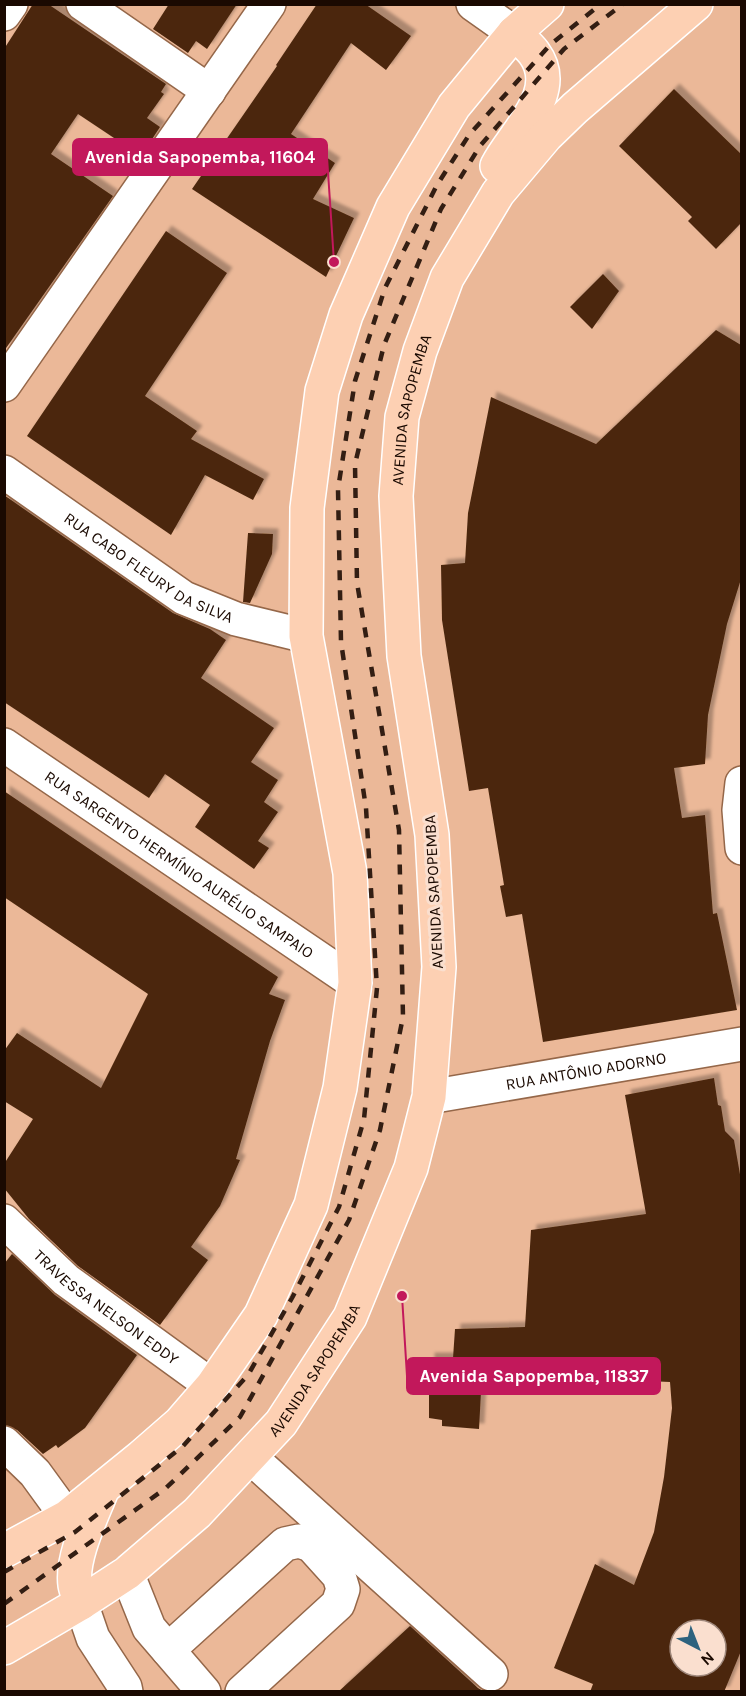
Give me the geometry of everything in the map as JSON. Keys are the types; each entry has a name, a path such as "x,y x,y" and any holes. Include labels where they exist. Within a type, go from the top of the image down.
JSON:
{"main road":[{"path":"4,1551 67,1517 102,1490 180,1422 212,1386 261,1315 311,1205 340,1088 355,983 350,873 306,636 307,508 322,391 346,315 393,207 454,106 514,33 547,4"},
{"name":"AVENIDA SAPOPEMBA","path":"4,1648 127,1573 197,1513 281,1423 350,1317 411,1168 429,1096 439,967 432,835 404,656 396,496 402,417 420,351 447,278 498,193 560,122 696,4"},
{"path":"498,193 494,171 535,107 544,80 541,66 534,52 514,33"},
{"path":"81,1603 75,1587 74,1573 77,1557 102,1490"}],"street":[{"path":"4,14 11,4"},
{"path":"82,4 209,91"},
{"path":"4,385 269,4"},
{"path":"473,4 514,33"},
{"name":"RUA CABO FLEURY DA SILVA","path":"4,472 184,598 236,619 306,636"},
{"name":"RUA SARGENTO HERMÍNIO AURÉLIO SAMPAIO","path":"4,745 355,983"},
{"path":"741,783 739,810 741,848"},
{"name":"RUA ANTÔNIO ADORNO","path":"429,1096 741,1044"},
{"name":"TRAVESSA NELSON EDDY","path":"4,1221 66,1280 212,1386"},
{"path":"4,1443 35,1473 67,1517"},
{"path":"250,1457 491,1674"},
{"path":"168,1650 285,1544 299,1541 311,1545 339,1576 343,1589 338,1604 242,1692"},
{"path":"127,1573 149,1628 204,1692"},
{"path":"81,1603 93,1638 127,1690"}],"building":[{"path":"33,4 48,4 166,84 161,92 164,94 147,118 160,127 141,156 78,114 51,154 113,196 4,351 4,49"},
{"path":"169,4 237,4 207,49 196,41 188,53 153,29"},
{"path":"317,4 365,4 411,36 386,70 351,43 291,134 335,163 313,199 354,218 326,277 192,189"},
{"path":"674,89 741,154 741,223 716,249 688,221 692,217 619,146"},
{"path":"166,231 227,273 145,396 197,431 191,439 264,479 253,500 205,475 171,535 27,436"},
{"path":"603,274 619,291 592,329 570,307"},
{"path":"716,330 741,345 741,579 727,624 708,715 705,764 674,768 682,818 705,815 713,914 717,913 737,1010 543,1042 522,914 506,917 500,886 504,885 488,788 469,791 442,620 441,565 465,563 468,513 491,397 596,444"},
{"path":"4,495 173,613 210,629 226,640 201,678 274,728 251,762 278,780 264,802 278,812 258,841 269,848 254,869 195,827 210,805 165,774 149,798 4,702"},
{"path":"248,533 273,534 272,554 250,603 243,602"},
{"path":"4,791 278,977 269,994 285,1000 270,1041 236,1159 240,1160 220,1206 191,1247 208,1260 160,1325 78,1266 29,1219 4,1188 4,1164 33,1119 4,1101 4,1051 17,1033 101,1088 148,994 4,897"},
{"path":"714,1078 725,1131 734,1140 741,1180 741,1651 724,1692 590,1692 593,1684 554,1668 595,1564 634,1585 654,1532 664,1477 672,1408 670,1382 482,1374 479,1429 442,1426 442,1420 429,1418 429,1358 453,1358 455,1329 525,1327 531,1230 646,1214 625,1095"},
{"path":"12,1254 55,1295 137,1355 85,1428 58,1448 56,1445 43,1454 17,1430 4,1425 4,1264"},
{"path":"410,1626 478,1688 485,1692 338,1692"}],"railway":[{"path":"4,1572 75,1532 183,1446 248,1375 292,1298 339,1207 364,1119 377,988 366,808 341,642 338,489 355,381 385,288 437,185 469,135 550,45 601,4"},
{"path":"4,1604 166,1488 240,1417 349,1220 380,1130 403,1017 399,830 357,583 355,464 384,345 441,209 480,146 564,49 623,4"}],"place":[{"name":"Avenida Sapopemba, 11604","path":"334,262"},
{"name":"Avenida Sapopemba, 11837","path":"402,1296"}]}
